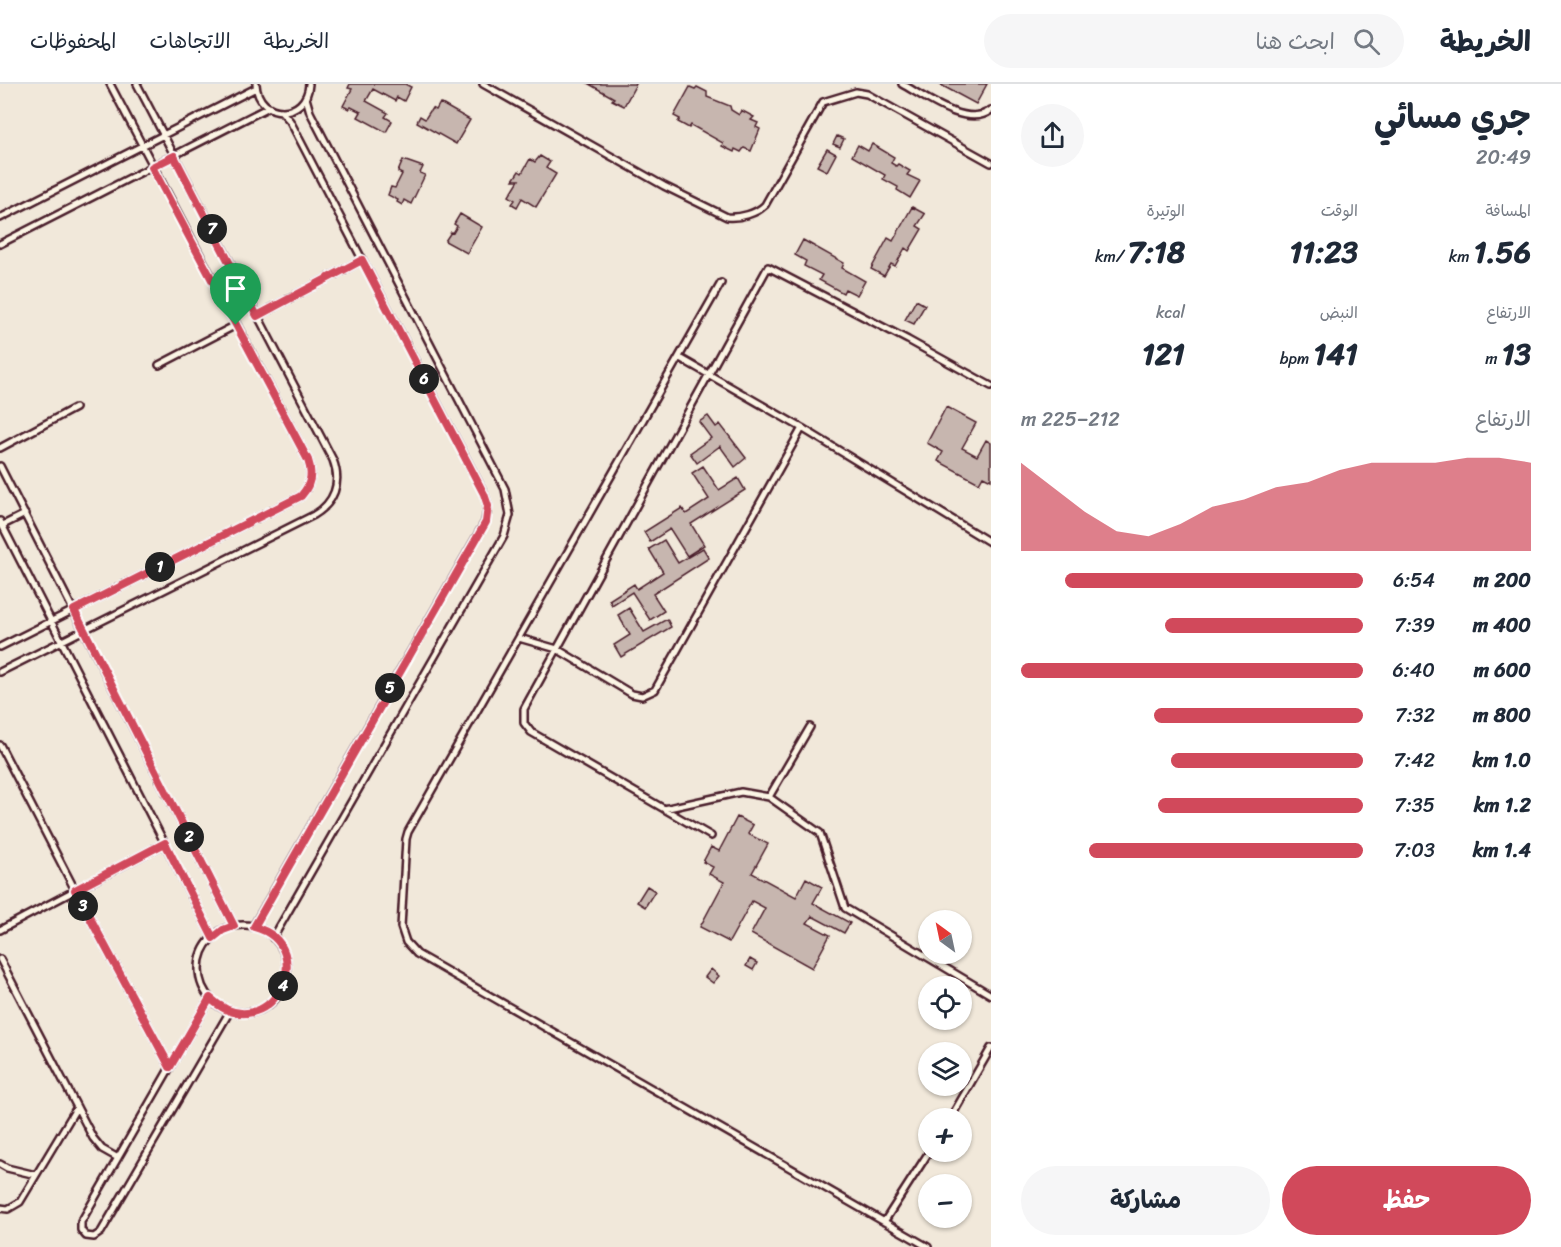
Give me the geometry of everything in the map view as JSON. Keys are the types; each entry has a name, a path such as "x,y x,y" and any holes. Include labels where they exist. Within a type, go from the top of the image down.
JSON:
{"lane":[{"path":"0,647 301,496 309,485 311,473 308,460 110,84"},
{"path":"0,672 314,515 330,501 337,481 333,460 136,84"},
{"path":"273,938 504,536 510,515 505,489 310,112 306,98 309,84"},
{"path":"483,84 664,186 727,217 758,211 765,205 823,102 856,92 867,94 991,163"},
{"path":"902,84 961,115 980,116 991,110"},
{"path":"0,218 163,136 256,86 258,96 269,107 281,111 290,121 484,494 488,512 486,522 254,927"},
{"path":"281,111 295,108 306,98"},
{"path":"0,244 269,107"},
{"path":"257,316 362,260"},
{"path":"711,836 531,732 524,723 524,710 768,267 991,386"},
{"path":"721,283 406,839 401,927 406,942 417,954 928,1247"},
{"path":"159,365 236,325"},
{"path":"680,358 991,543"},
{"path":"0,448 75,408"},
{"path":"519,638 557,649 632,694 642,696 655,690 802,429"},
{"path":"0,466 234,926"},
{"path":"25,514 1,524 213,938"},
{"path":"769,798 810,727"},
{"path":"0,744 170,1067"},
{"path":"663,809 741,792 769,798 820,833 845,908 991,995"},
{"path":"0,930 165,843"},
{"path":"234,926 254,927 273,938 279,944 285,959 286,976 276,998 262,1008 246,1013 230,1011 210,998 201,984 199,967 203,951 213,938 223,930 234,926"},
{"path":"0,959 97,1144 118,1158"},
{"path":"210,998 81,1222 81,1230 86,1236 94,1237 101,1233 230,1011"},
{"path":"956,1108 991,1048"},
{"path":"0,1208 8,1209 17,1204 77,1107"},
{"path":"884,1222 922,1162"},
{"path":"0,1164 36,1175"}],"building":[{"path":"350,84 405,84 411,87 404,101 397,97 395,101 373,89 366,101 388,113 385,117 392,121 386,132 358,117 361,112 343,106 352,89 348,88"},
{"path":"589,84 636,84 624,106"},
{"path":"939,84 987,84 976,104"},
{"path":"690,87 695,89 697,87 707,92 707,97 730,106 731,110 739,115 741,110 754,117 751,120 758,123 756,127 760,129 751,151 744,148 741,152 735,149 734,152 691,125 689,128 678,122 680,119 674,116"},
{"path":"440,103 470,120 456,144 417,122 420,116 425,119 432,108 436,110"},
{"path":"837,136 844,139 840,147 833,144"},
{"path":"872,144 894,157 891,163 910,171 907,175 920,181 910,198 897,190 898,187 883,179 885,175 852,156 858,145 868,151"},
{"path":"827,149 836,154 827,171 817,166"},
{"path":"540,156 550,162 546,168 556,174 536,207 522,198 517,207 512,204 515,200 509,196 519,180 513,180 519,171 522,173 530,159 535,162"},
{"path":"403,160 423,167 420,173 425,175 411,204 404,200 402,205 388,195 391,187 395,188 402,174 398,172"},
{"path":"912,207 925,214 917,226 922,229 909,251 905,248 895,266 891,264 884,276 871,269 888,238 893,241"},
{"path":"460,214 482,227 467,253 445,241 457,226 454,224"},
{"path":"803,240 844,263 842,268 865,281 857,295 845,289 843,293 819,280 822,275 804,266 806,261 795,255"},
{"path":"916,300 925,305 914,324 905,320"},
{"path":"946,407 976,423 962,448 977,456 986,440 991,443 991,480 983,476 979,483 938,461 943,452 927,443"},
{"path":"708,416 716,427 720,424 746,458 735,467 720,446 697,463 690,453 711,438 699,422"},
{"path":"703,466 719,490 738,478 745,490 691,524 704,545 687,556 670,529 650,542 644,532 682,508 686,514 709,499 692,473"},
{"path":"664,540 678,563 703,548 709,558 653,594 664,611 650,620 632,592 612,605 609,600 634,584 637,589 663,572 649,549"},
{"path":"629,608 644,632 667,619 671,627 621,657 614,645 630,635 618,615"},
{"path":"737,817 753,825 748,834 768,844 752,873 796,897 806,878 822,887 813,903 850,923 844,933 812,916 807,923 830,935 812,968 751,934 765,908 752,901 729,942 700,927 724,882 709,874 713,867 703,862 711,847 719,851"},
{"path":"647,886 655,891 645,907 637,902"},
{"path":"750,959 757,963 753,970 746,966"},
{"path":"711,969 719,976 713,983 705,977"}],"route":[{"path":"174,156 257,316 362,260 487,500 488,517 254,927 269,934 283,951 286,976 276,998 262,1008 238,1013 222,1008 210,998 170,1067 75,890 165,843 213,938 223,930 234,926 74,610 301,496 306,491 311,479 308,460 236,325 152,167 174,156"}]}
